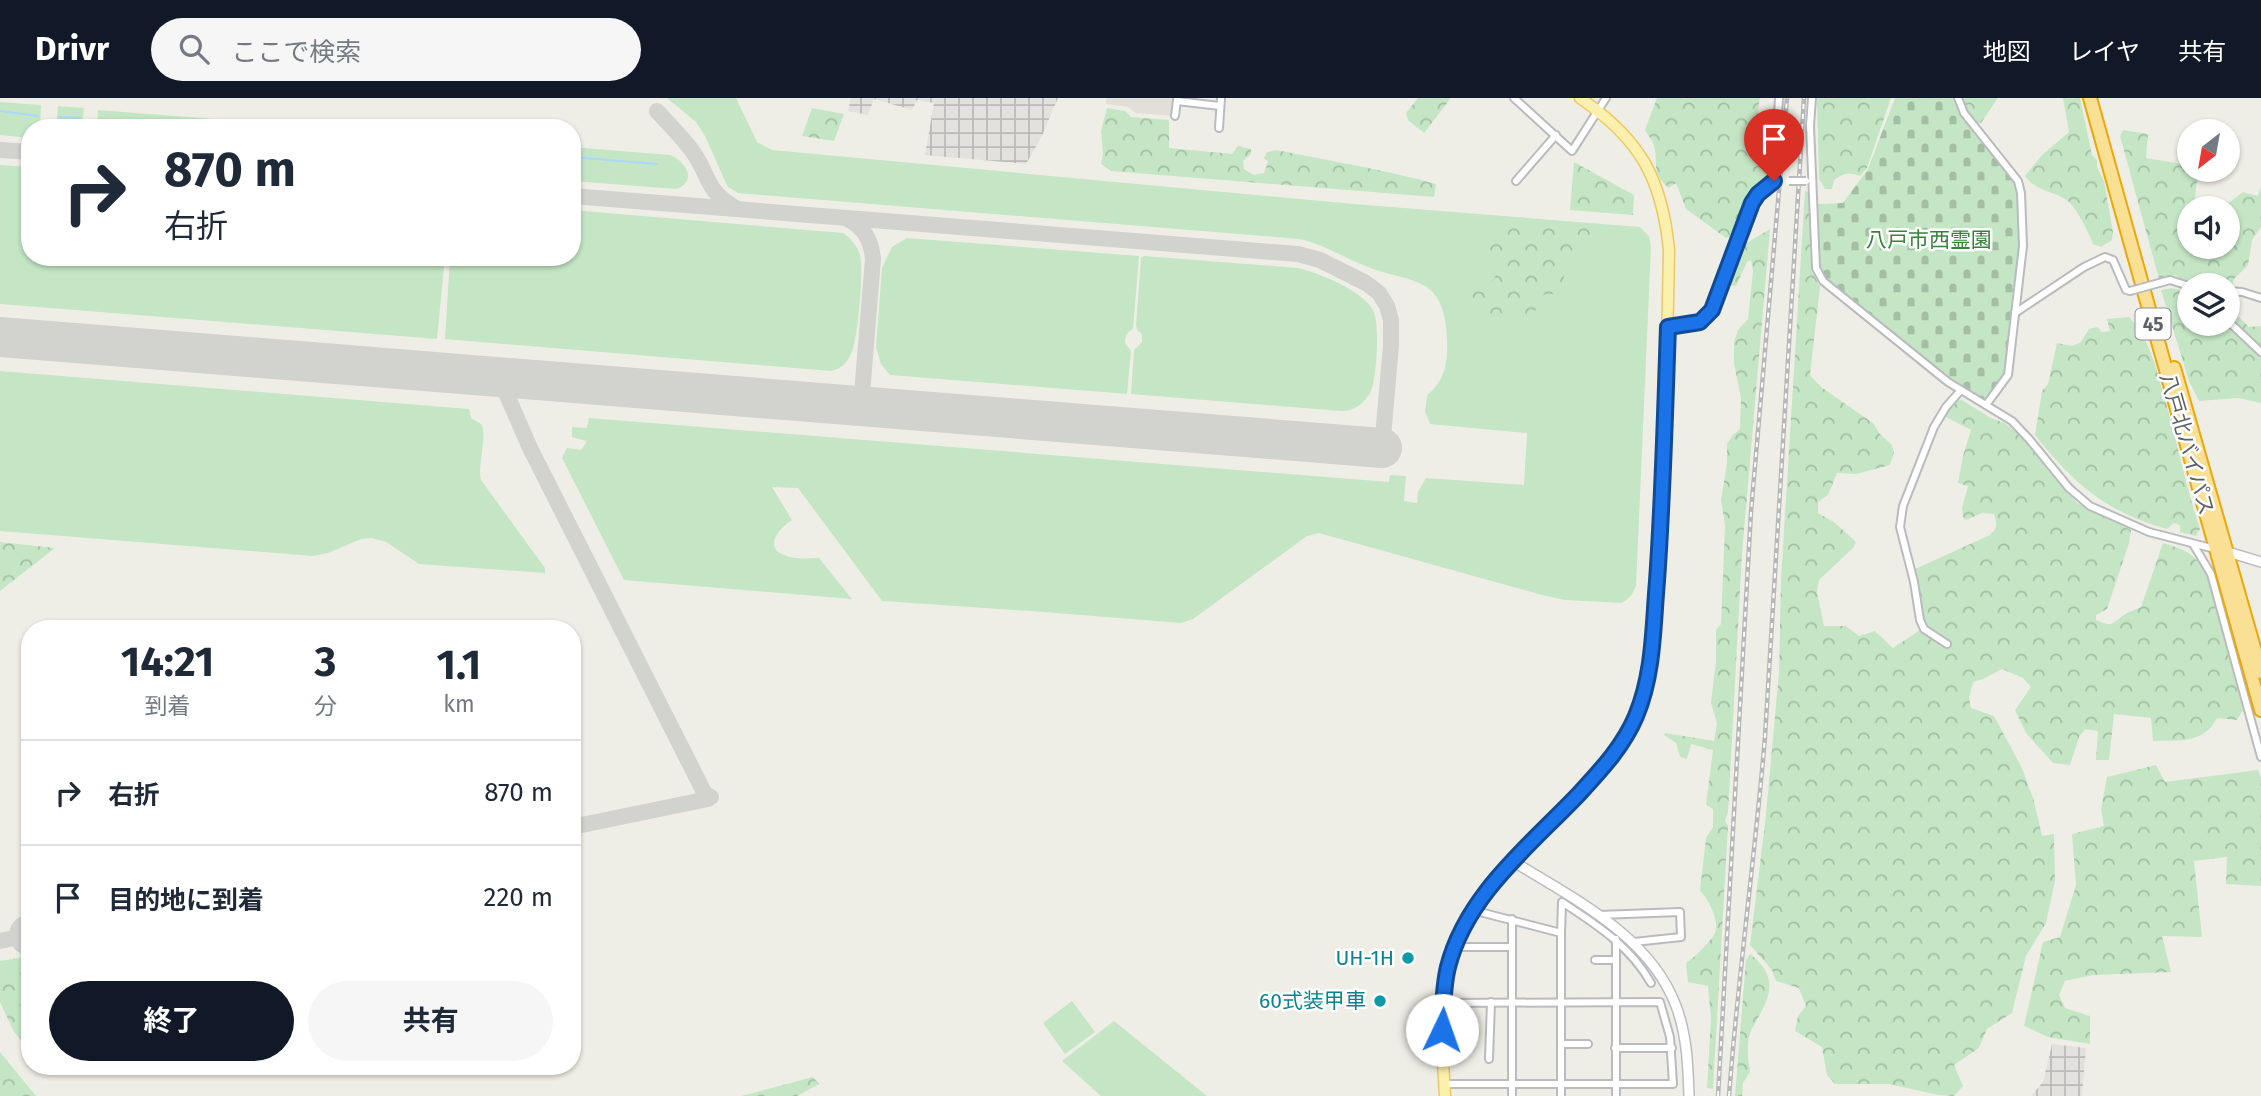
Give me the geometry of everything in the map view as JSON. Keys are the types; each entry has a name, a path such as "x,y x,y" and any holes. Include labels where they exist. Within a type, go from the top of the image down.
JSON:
{"highway":[{"name":"八戸北バイパス","path":"2090,98 2222,551 2261,672"},
{"name":"八戸北バイパス","path":"2098,98 2222,551 2261,710"}],"main road":[{"path":"1445,1096 1443,1003 1454,947 1472,910 1614,754 1636,716 1647,684 1652,649 1662,505 1669,250 1663,205 1657,185 1643,160 1629,139 1599,111 1580,98"}],"street":[{"path":"1514,98 1572,151 1606,98"},
{"path":"1774,181 1779,98"},
{"path":"1811,98 1810,181 1816,268 1819,276 1961,390 2021,430 2069,488 2090,506 2149,531 2261,562"},
{"path":"1958,98 1964,113 2020,185 2024,246 2008,375 1986,405"},
{"path":"1175,116 1177,100 1221,102 1219,128"},
{"path":"1516,181 1556,135"},
{"path":"1668,327 1700,322 1712,310 1752,203 1758,194 1774,181 1810,181"},
{"path":"2015,313 2084,267 2105,257 2113,260 2126,290 2170,280 2177,281"},
{"path":"2240,292 2261,298"},
{"path":"2240,332 2261,352"},
{"path":"1947,644 1924,629 1920,620 1914,582 1900,527 1903,506 1934,427 1961,390"},
{"path":"2193,544 2211,574 2261,757"},
{"path":"1514,862 1634,942 1655,967 1676,1006 1687,1050 1689,1096"},
{"path":"1561,1096 1562,902 1616,939 1643,968 1651,983"},
{"path":"1472,910 1561,933"},
{"path":"1597,915 1680,912 1681,937 1634,942"},
{"path":"1511,1096 1512,919"},
{"path":"1616,939 1616,1096"},
{"path":"1454,947 1511,947"},
{"path":"1595,960 1616,960"},
{"path":"1489,1059 1490,1002"},
{"path":"1443,1003 1660,1002 1672,1048 1673,1084 1444,1084"},
{"path":"1561,1044 1588,1044"},
{"path":"1615,1048 1672,1048"}],"shaded area":[{"path":"851,98 1058,98 1041,138 1026,164 925,155 934,103 917,100 912,110 874,99 868,115 848,111"},
{"path":"1106,98 1175,98 1173,116 1136,113 1128,107 1106,104"},
{"path":"2052,1044 2086,1048 2082,1096 2031,1096 2043,1082"}],"green space":[{"path":"667,98 736,98 757,142 772,150 1354,204 1640,227 1649,236 1651,247 1636,586 1631,596 1622,603 1565,600 1319,533 1307,536 1193,619 1181,623 882,601 798,488 772,487 792,520 779,532 774,542 775,547 788,557 819,558 852,599 624,580 562,458 567,448 581,450 586,443 572,437 572,427 587,428 589,418 1389,482 1390,475 1406,476 1404,501 1417,503 1418,492 1426,478 1524,485 1527,433 1430,424 1425,411 1427,395 1436,387 1444,371 1447,334 1440,303 1428,288 1419,283 1374,269 1299,239 738,193 728,187 696,122"},
{"path":"1418,98 1451,98 1424,133 1408,120 1406,113"},
{"path":"1657,98 1760,98 1759,119 1770,154 1770,169 1766,179 1750,199 1737,236 1726,238 1686,209 1676,183 1669,188 1659,177 1653,144 1645,130"},
{"path":"1817,98 1891,98 1867,168 1860,176 1849,174 1837,178 1832,189 1825,189 1819,179"},
{"name":"八戸市西霊園","path":"1895,98 1957,98 2018,184 2022,244 2005,376 1986,402 1925,358 1828,280 1820,270 1818,204 1843,203 1868,169"},
{"path":"1961,98 1998,98 1981,123 1975,123"},
{"path":"2063,98 2080,98 2092,155 2097,160 2097,167 2104,181 2113,232 2112,240 2101,247 2093,244 2079,215 2068,201 2035,186 2025,176 2042,155 2069,132"},
{"path":"0,102 41,105 40,119 21,119 21,137 0,135"},
{"path":"58,106 84,108 83,119 57,119"},
{"path":"812,108 844,114 834,141 802,136"},
{"path":"1107,108 1125,111 1131,117 1169,120 1169,148 1232,154 1238,146 1251,149 1251,154 1243,161 1244,169 1254,175 1264,173 1268,162 1264,158 1267,152 1276,150 1436,184 1434,197 1111,171 1101,164 1101,131"},
{"path":"98,110 213,119 98,119"},
{"path":"2123,130 2148,134 2146,158 2177,163 2177,182 2197,182 2195,196 2177,196 2177,259 2240,259 2240,196 2238,196 2243,192 2258,196 2261,187 2261,227 2252,240 2248,265 2240,273 2177,273 2177,276 2159,279 2120,136"},
{"path":"581,148 670,155 681,162 688,177 683,186 676,189 581,182"},
{"path":"1574,162 1634,195 1633,215 1570,210"},
{"path":"0,165 21,166 21,266 444,266 437,339 0,304"},
{"path":"1805,191 1809,192 1811,269 1820,287 1810,375 1821,387 1873,423 1892,445 1894,452 1890,465 1856,474 1837,473 1828,495 1818,502 1818,513 1834,522 1856,542 1819,580 1817,592 1824,626 1846,626 1859,636 1875,631 1893,648 1923,628 1915,569 1990,535 1996,528 1994,514 1982,513 1966,520 1963,517 1962,508 1968,486 1958,483 1971,430 1946,417 1957,401 1962,400 2006,424 2022,437 2077,503 2131,530 2107,609 2096,615 2096,620 2111,624 2141,607 2163,543 2185,551 2198,562 2207,576 2243,710 2237,720 2217,718 2212,726 2198,736 2172,741 2153,741 2151,718 2114,714 2109,760 2096,760 2098,731 2085,729 2079,737 2070,765 2053,763 2026,733 2015,710 2031,687 2023,678 2002,669 1973,682 1969,698 1971,708 1994,716 2022,768 2034,801 2042,836 2054,834 2055,881 2046,923 2026,956 2012,1013 1987,1029 1979,1048 1954,1065 1963,1086 1954,1096 1889,1084 1835,1084 1827,1075 1822,1047 1795,1031 1798,1016 1806,1006 1799,988 1776,981 1772,970 1750,945 1766,815 1779,672 1781,580"},
{"path":"581,211 843,233 855,245 860,255 861,289 854,346 846,363 831,371 445,339 449,266 581,266"},
{"path":"1493,218 1611,228 1577,248 1556,294 1537,298 1539,306 1531,316 1495,323 1486,320 1485,307 1474,301 1467,291 1469,276 1491,282 1496,275 1496,268 1488,263"},
{"path":"1770,229 1742,554 1728,812 1725,821 1728,826 1713,1089 1707,1088 1711,1019 1708,986 1688,982 1686,963 1710,940 1716,928 1712,910 1700,891 1706,838 1713,827 1713,809 1706,805 1713,750 1691,744 1687,759 1680,757 1676,743 1664,735 1665,733 1714,741 1717,723 1711,703 1716,661 1716,630 1721,624 1725,525 1721,500 1727,444 1740,429 1741,398 1734,363 1734,342 1738,330 1748,319 1753,271 1751,260 1747,262 1736,286 1728,285 1743,245"},
{"path":"907,238 1139,256 1133,329 1125,341 1131,351 1127,394 890,375 881,364 876,347 882,268 892,247"},
{"path":"1144,256 1298,268 1350,289 1367,303 1375,316 1376,362 1369,395 1355,408 1341,411 1131,394 1134,350 1142,342 1142,334 1136,325 1141,258"},
{"path":"2177,289 2177,336 2240,336 2240,318 2249,327 2261,326 2261,403 2238,398 2199,401 2189,381 2161,290"},
{"path":"2129,317 2146,342 2157,372 2200,529 2196,536 2180,532 2180,525 2174,523 2167,529 2109,505 2078,482 2035,435 2042,391 2048,384 2057,343 2072,346 2081,342 2089,329 2097,327 2102,332 2110,331 2107,319"},
{"path":"0,371 469,409 471,418 483,428 481,480 545,568 545,573 419,564 386,542 372,538 361,539 328,553 313,556 0,531"},
{"path":"0,542 55,548 0,591"},
{"path":"2156,765 2165,782 2258,770 2261,778 2261,886 2226,884 2227,857 2194,861 2202,937 2162,936 2171,972 2093,975 2065,981 2059,995 2065,1008 2090,1016 2090,1044 2048,1037 2024,1026 2043,942 2060,937 2076,885 2072,834 2104,826 2101,809 2107,777"},
{"path":"1750,954 1764,968 1768,976 1769,991 1749,1038 1750,1072 1743,1083 1742,1096 1735,1096 1746,960"},
{"path":"21,958 21,1040 14,1032 0,1002 0,961"},
{"path":"1072,1001 1095,1032 1065,1054 1043,1023"},
{"path":"1114,1021 1207,1096 1101,1096 1062,1061"},
{"path":"0,1052 36,1096 0,1096"},
{"path":"813,1077 819,1084 797,1096 741,1096"}],"waterway":[{"path":"0,111 38,116"},
{"path":"60,117 79,118"},
{"path":"581,158 657,164"}],"taxiway":[{"path":"657,111 690,148 718,195 736,208"},
{"path":"0,150 21,151"},
{"path":"581,197 1298,254 1320,260 1366,283 1379,293 1387,306 1391,320 1391,345 1382,448"},
{"path":"846,218 858,225 865,234 873,259 861,406"},
{"path":"499,377 530,448 705,794 711,797"},
{"path":"581,825 708,799"},
{"path":"0,941 21,937"}],"runway":[{"path":"0,337 1382,448"}],"railway":[{"path":"1718,1096 1751,512 1787,98"},
{"path":"1729,1096 1765,737 1804,98"}],"place":[{"name":"UH-1H","path":"1408,958"},
{"name":"60式装甲車","path":"1380,1001"}],"route":[{"path":"1442,1030 1448,968 1454,947 1472,910 1495,881 1601,770 1627,734 1636,716 1647,684 1652,649 1662,505 1668,327 1700,322 1712,310 1752,203 1758,194 1774,181"}]}
